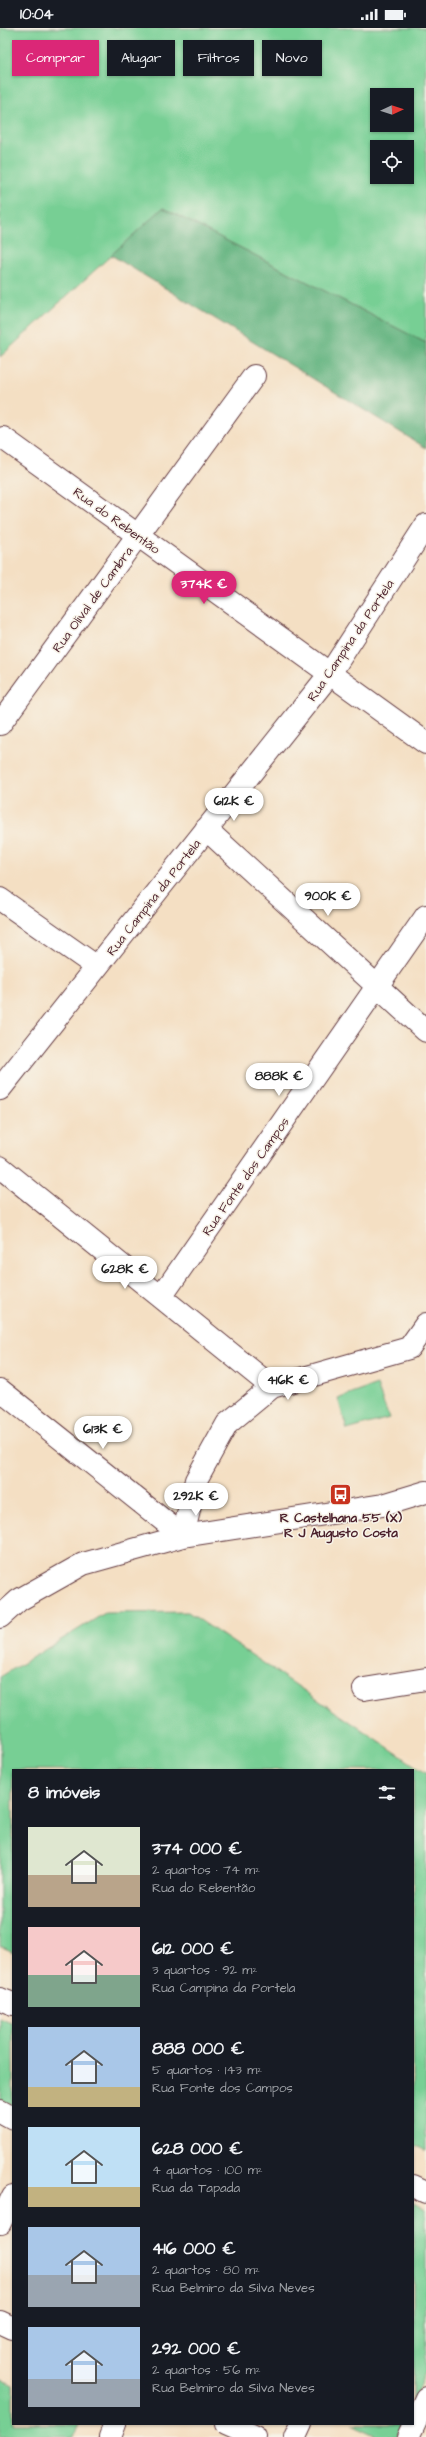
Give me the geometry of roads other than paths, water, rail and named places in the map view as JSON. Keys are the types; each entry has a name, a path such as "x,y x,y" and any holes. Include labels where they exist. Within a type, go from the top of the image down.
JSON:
{"street":[{"name":"Rua Olival de Cambra","path":"0,724 254,376"},
{"name":"Rua do Rebentão","path":"3,438 329,675 426,743"},
{"name":"Rua Campina da Portela","path":"0,1089 329,675 426,525"},
{"path":"206,829 426,1031"},
{"path":"0,899 97,968"},
{"name":"Rua Fonte dos Campos","path":"161,1297 426,916"},
{"path":"0,1167 272,1387"},
{"path":"183,1536 196,1480 227,1424 272,1387 409,1348 426,1324"},
{"path":"0,1390 183,1536"},
{"path":"0,1617 19,1600 82,1564 183,1536 383,1505 426,1492"},
{"path":"364,1689 426,1680"},
{"path":"0,1999 12,2004"},
{"path":"0,2111 12,2117"},
{"path":"414,2186 426,2192"},
{"path":"0,2223 12,2198"},
{"path":"0,2322 12,2328"},
{"path":"414,2424 426,2398"},
{"path":"110,2437 115,2425"},
{"path":"228,2425 255,2437"},
{"path":"295,2437 301,2425"},
{"path":"408,2437 414,2425"}],"place":[{"name":"R Castelhana 55 (X) R J Augusto Costa","path":"341,1495"}]}
